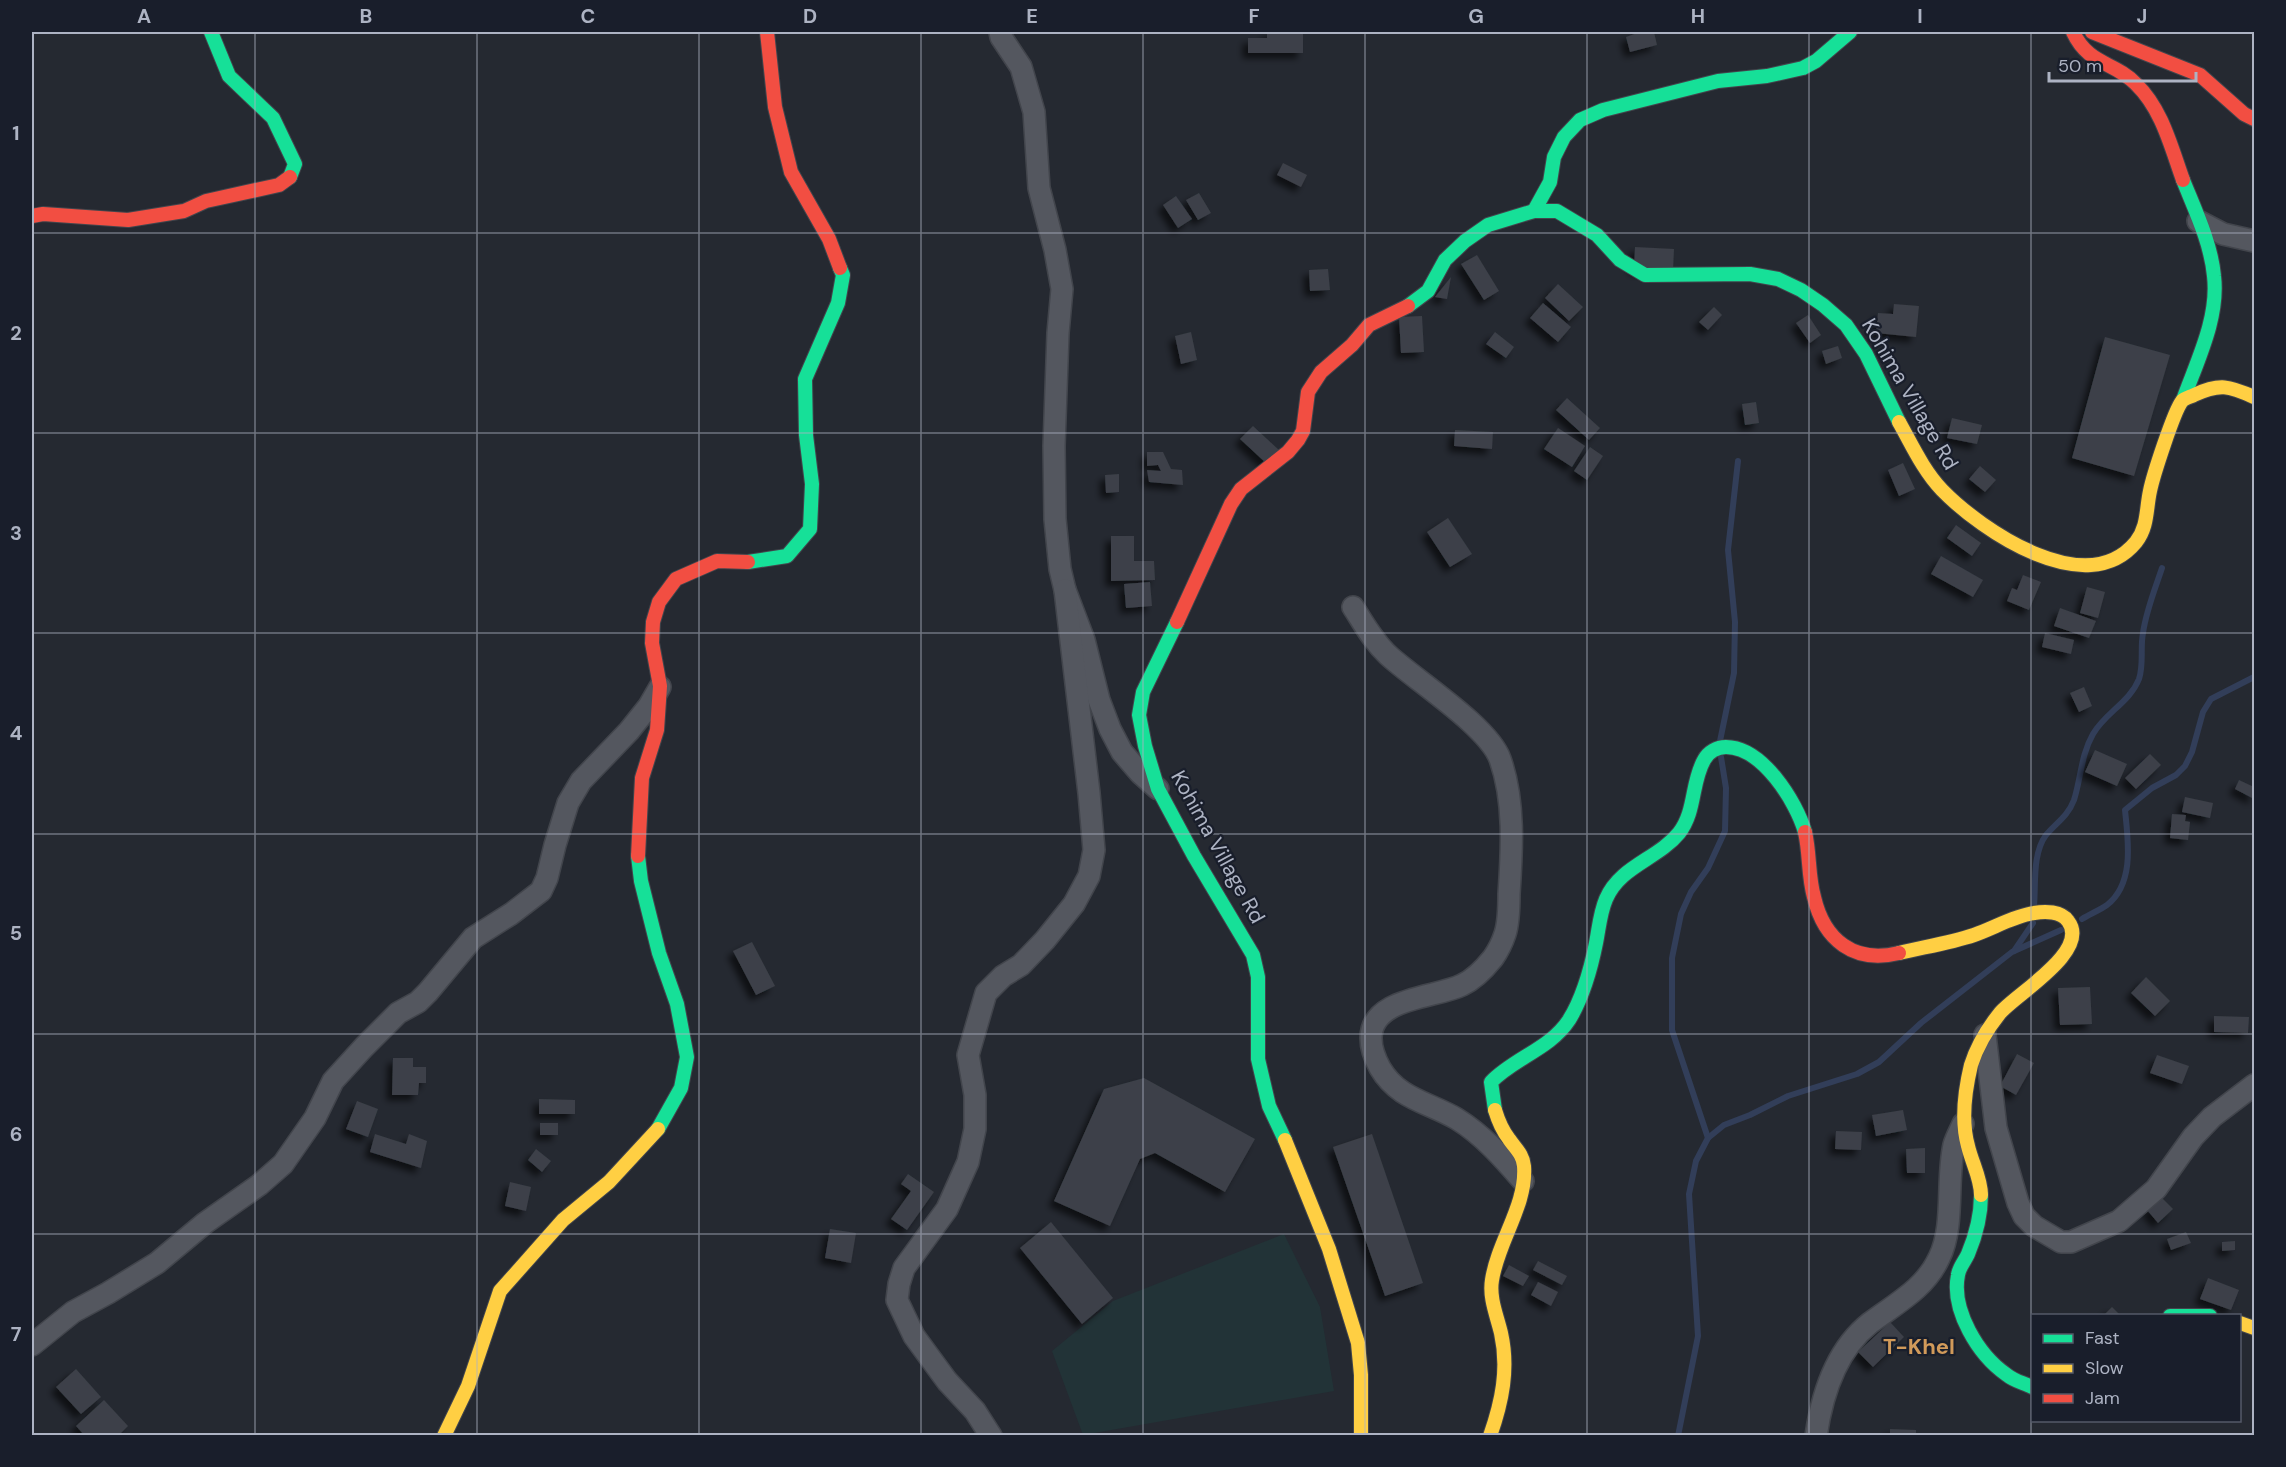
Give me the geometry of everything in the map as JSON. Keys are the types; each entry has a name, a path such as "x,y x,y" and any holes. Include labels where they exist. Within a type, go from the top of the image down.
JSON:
{"main road":[{"path":"32,216 43,214 128,220 184,211 206,201 279,185 292,176 295,164 273,118 230,76 212,32"},
{"path":"444,1436 468,1386 500,1291 563,1220 609,1182 655,1134 681,1088 687,1057 677,1004 659,953 641,881 638,851 642,778 657,730 660,686 652,643 653,622 666,590 676,579 717,561 756,562 787,556 810,529 812,484 806,435 805,379 838,303 843,275 829,239 790,172 775,107 767,32"},
{"path":"1534,211 1550,182 1554,157 1564,137 1580,120 1603,110 1718,81 1767,76 1803,68 1816,61 1850,32"},
{"name":"Kohima Village Rd","path":"1361,1436 1359,1354 1349,1309 1294,1161 1269,1106 1258,1059 1258,977 1253,955 1194,856 1158,789 1145,746 1140,715 1143,692 1231,504 1241,489 1288,452 1298,440 1304,431 1308,392 1314,382 1321,372 1352,345 1369,326 1410,305 1428,291 1445,260 1465,241 1488,225 1534,211 1557,211 1597,235 1620,260 1645,275 1750,274 1778,279 1801,290 1846,325 1866,354 1894,413 1926,471 1943,491 1974,519 2008,541 2047,558 2079,566 2101,565 2119,557 2136,542 2147,521 2150,491 2208,326 2215,289 2211,258 2159,116 2138,84 2101,64 2082,48 2073,32"},
{"path":"2092,32 2200,75 2244,114 2254,119"},
{"path":"2183,400 2211,387 2233,388 2254,397"},
{"path":"1490,1436 1505,1393 1507,1368 1494,1308 1491,1281 1523,1181 1524,1165 1520,1152 1508,1137 1494,1112 1491,1082 1502,1068 1541,1049 1556,1038 1570,1018 1595,949 1607,894 1617,879 1635,864 1654,854 1674,838 1686,824 1704,755 1719,746 1741,748 1757,755 1793,806 1801,820 1808,848 1815,902 1822,919 1836,938 1850,951 1869,956 1886,956 1975,935 2031,913 2055,912 2065,916 2071,922 2074,934 2072,942 2060,959 2043,977 2004,1009 1985,1035 1970,1067 1966,1091 1966,1139 1981,1190 1979,1216 1973,1238 1957,1275 1960,1312 1967,1328 1986,1355 2007,1376 2031,1387"}],"street":[{"path":"991,1436 975,1411 947,1381 914,1336 897,1300 899,1284 904,1268 947,1209 968,1162 975,1128 975,1095 968,1055 986,993 1003,976 1021,965 1074,904 1089,876 1094,850 1055,519 1054,446 1062,289 1055,250 1039,188 1034,112 1030,94 1021,67 1000,32"},
{"path":"2198,221 2223,234 2254,241"},
{"path":"1065,590 1084,640 1099,700 1110,729 1122,752 1158,789"},
{"path":"1353,608 1373,639 1387,654 1468,720 1495,747 1500,759 1511,813 1509,909 1506,933 1500,946 1492,960 1464,984 1415,998 1381,1014 1372,1028 1374,1054 1378,1066 1395,1088 1459,1120 1503,1158 1523,1181"},
{"path":"32,1345 73,1312 156,1263 205,1223 259,1185 283,1164 315,1118 333,1081 364,1047 399,1013 418,1002 428,992 473,938 511,914 541,891 547,878 568,803 581,781 629,731 649,706 660,686"},
{"path":"1985,1035 1996,1128 2018,1203 2024,1216 2034,1226 2047,1236 2061,1242 2071,1242 2119,1221 2156,1188 2193,1137 2212,1117 2254,1085"},
{"path":"1816,1436 1832,1373 1846,1349 1868,1324 1908,1297 1940,1258 1945,1235 1954,1145 1966,1115"}],"shaded area":[{"path":"1284,1234 1320,1307 1334,1391 1083,1435 1052,1351 1113,1301"}],"building":[{"path":"1267,32 1303,32 1303,53 1248,53 1248,38 1267,38"},
{"path":"1640,32 1654,32 1657,45 1630,52 1626,37"},
{"path":"1283,163 1307,175 1301,187 1277,175"},
{"path":"1199,193 1211,213 1198,220 1186,200"},
{"path":"1176,196 1192,219 1178,228 1163,205"},
{"path":"1635,247 1674,249 1673,271 1634,269"},
{"path":"1477,255 1499,291 1484,300 1461,264"},
{"path":"1328,269 1330,290 1310,291 1309,270"},
{"path":"1451,277 1447,299 1435,297"},
{"path":"1558,284 1583,307 1569,321 1545,298"},
{"path":"1543,303 1571,327 1558,342 1530,318"},
{"path":"1894,304 1919,306 1916,337 1876,333 1878,313 1893,314"},
{"path":"1714,307 1722,315 1708,330 1699,322"},
{"path":"1808,315 1821,335 1810,343 1796,323"},
{"path":"1422,316 1424,352 1401,353 1399,317"},
{"path":"1191,332 1197,360 1181,364 1175,336"},
{"path":"1495,332 1514,347 1506,358 1486,344"},
{"path":"2105,337 2170,355 2134,476 2072,458"},
{"path":"1838,346 1842,358 1826,364 1822,351"},
{"path":"1567,398 1600,428 1589,440 1556,410"},
{"path":"1756,402 1759,423 1745,425 1742,404"},
{"path":"1952,418 1982,425 1977,444 1947,438"},
{"path":"1253,426 1280,451 1268,465 1240,439"},
{"path":"1558,428 1585,446 1572,467 1544,449"},
{"path":"1455,430 1493,432 1492,449 1454,446"},
{"path":"1590,447 1603,456 1587,480 1574,471"},
{"path":"1147,452 1163,452 1171,469 1182,470 1183,485 1149,482 1147,470 1161,471 1158,465 1147,466"},
{"path":"1903,463 1915,489 1899,496 1888,470"},
{"path":"1980,466 1996,480 1985,492 1969,479"},
{"path":"1119,474 1119,492 1106,493 1105,475"},
{"path":"1448,518 1472,554 1450,567 1427,532"},
{"path":"1956,525 1981,543 1972,556 1947,538"},
{"path":"1111,536 1134,536 1134,561 1154,561 1155,580 1111,581"},
{"path":"1941,556 1983,580 1973,597 1931,574"},
{"path":"2023,575 2041,582 2029,610 2007,601 2012,588 2017,590"},
{"path":"1150,582 1152,606 1126,608 1124,584"},
{"path":"2087,587 2105,592 2098,618 2080,613"},
{"path":"2060,608 2096,621 2089,638 2054,626"},
{"path":"2045,633 2074,640 2071,654 2042,647"},
{"path":"2084,687 2092,706 2079,712 2070,693"},
{"path":"2095,750 2127,764 2117,786 2085,772"},
{"path":"2150,754 2161,765 2136,789 2125,778"},
{"path":"2239,780 2254,787 2254,799 2235,789"},
{"path":"2185,797 2213,803 2210,818 2182,812"},
{"path":"2172,814 2186,815 2185,821 2190,822 2188,840 2170,838"},
{"path":"752,942 775,986 756,995 733,951"},
{"path":"2146,977 2170,1001 2155,1016 2131,993"},
{"path":"2090,987 2092,1024 2060,1025 2058,988"},
{"path":"2214,1016 2249,1017 2248,1033 2214,1032"},
{"path":"2017,1054 2034,1063 2016,1095 2000,1086"},
{"path":"2157,1055 2189,1066 2182,1084 2150,1073"},
{"path":"393,1058 413,1058 413,1067 426,1067 426,1083 419,1083 418,1095 392,1095"},
{"path":"1144,1078 1255,1139 1225,1192 1155,1153 1140,1159 1110,1226 1054,1201 1104,1089"},
{"path":"539,1099 575,1100 575,1114 539,1114"},
{"path":"357,1101 378,1109 368,1137 346,1129"},
{"path":"1903,1110 1907,1130 1876,1136 1872,1115"},
{"path":"540,1123 558,1123 558,1135 540,1135"},
{"path":"1836,1131 1862,1132 1861,1150 1835,1149"},
{"path":"375,1134 406,1144 409,1134 427,1141 421,1168 370,1152"},
{"path":"1372,1134 1423,1283 1385,1296 1333,1147"},
{"path":"1925,1148 1925,1173 1907,1173 1906,1149"},
{"path":"536,1149 551,1161 542,1172 528,1160"},
{"path":"908,1174 934,1192 907,1230 891,1219 911,1191 901,1184"},
{"path":"510,1182 531,1187 526,1211 505,1206"},
{"path":"2161,1197 2173,1209 2158,1223 2147,1210"},
{"path":"1051,1222 1113,1298 1082,1324 1020,1248"},
{"path":"830,1229 856,1233 851,1263 825,1258"},
{"path":"2186,1232 2191,1243 2171,1250 2167,1239"},
{"path":"2235,1241 2235,1250 2222,1251 2222,1242"},
{"path":"1538,1261 1567,1276 1562,1285 1533,1270"},
{"path":"1509,1265 1529,1276 1523,1286 1503,1276"},
{"path":"2208,1278 2239,1290 2231,1310 2200,1299"},
{"path":"1538,1282 1558,1292 1551,1306 1531,1295"},
{"path":"2112,1307 2119,1314 2105,1314"},
{"path":"1890,1322 1904,1337 1873,1367 1858,1352"},
{"path":"76,1369 101,1397 81,1414 56,1387"},
{"path":"104,1400 128,1426 118,1436 85,1436 76,1426"},
{"path":"1890,1429 1916,1430 1916,1436 1890,1436"}],"waterway":[{"path":"1720,741 1734,673 1735,622 1728,550 1738,461"},
{"path":"2034,906 2038,851 2046,835 2065,815 2074,800 2086,750 2093,734 2130,694 2139,679 2144,625 2162,568"},
{"path":"2082,919 2107,905 2122,885 2128,861 2125,810 2152,788 2176,775 2185,766 2192,752 2203,712 2211,699 2254,677"},
{"path":"1708,1138 1672,1030 1672,958 1681,914 1691,892 1708,868 1725,831 1726,788 1721,757"},
{"path":"2014,951 2033,923"},
{"path":"1678,1436 1698,1336 1689,1194 1696,1161 1708,1138 1724,1125 1788,1096 1857,1074 1879,1062 1921,1023 2012,952 2061,930"}],"traffic: fast":[{"path":"211,32 229,76 273,118 295,164 290,177"},
{"path":"1534,211 1550,182 1554,157 1564,137 1580,120 1603,110 1718,81 1767,76 1803,68 1816,61 1850,32"},
{"path":"2183,180 2210,251 2215,292 2206,339 2183,400"},
{"path":"1408,306 1428,291 1445,260 1465,241 1488,225 1534,211 1557,211 1597,235 1620,260 1645,275 1750,274 1778,279 1801,290 1846,325 1866,354 1899,422"},
{"path":"748,562 787,556 810,529 812,484 806,435 805,379 838,303 843,275 840,268"},
{"path":"1177,622 1143,692 1139,715 1145,746 1158,789 1194,856 1253,955 1258,977 1258,1059 1269,1106 1285,1140"},
{"path":"1495,1110 1491,1082 1510,1066 1552,1039 1569,1020 1589,973 1606,899 1620,878 1661,850 1679,833 1688,816 1700,769 1710,752 1726,747 1739,749 1764,766 1786,791 1805,832"},
{"path":"638,856 641,881 659,953 677,1004 687,1057 681,1088 658,1129"},
{"path":"1981,1195 1976,1232 1959,1272 1957,1289 1959,1303 1969,1331 1986,1356 2010,1377 2031,1387"}],"traffic: slow":[{"path":"1899,422 1935,482 1982,524 2036,554 2064,563 2091,565 2115,559 2140,536 2145,524 2155,472 2169,430 2182,401 2218,387 2231,388 2254,397"},
{"path":"1899,953 1965,938 2038,912 2052,912 2068,921 2072,933 2069,945 2061,958 2000,1013 1987,1031 1971,1065 1964,1116 1968,1146 1980,1183 1981,1195"},
{"path":"1490,1436 1501,1398 1504,1372 1503,1346 1491,1287 1495,1266 1517,1209 1524,1180 1523,1162 1504,1132 1495,1110"},
{"path":"444,1436 468,1386 500,1291 563,1220 609,1182 658,1129"},
{"path":"1285,1140 1329,1249 1358,1343 1361,1375 1361,1436"},
{"path":"2241,1323 2254,1328"}],"traffic: jam":[{"path":"767,32 775,107 791,172 829,239 840,268"},
{"path":"2073,32 2086,51 2128,77 2145,94 2165,129 2183,180"},
{"path":"2092,32 2200,75 2244,114 2254,119"},
{"path":"32,216 43,214 128,220 184,211 206,201 279,185 290,177"},
{"path":"1177,622 1231,504 1241,489 1288,452 1298,440 1303,431 1308,392 1321,372 1352,345 1369,325 1408,306"},
{"path":"638,856 642,778 657,730 660,686 652,643 653,622 659,602 676,579 717,561 748,562"},
{"path":"1805,832 1814,897 1825,925 1833,937 1843,945 1868,955 1883,956 1899,953"}],"district":[{"name":"T-Khel","path":"1919,1346"}]}
